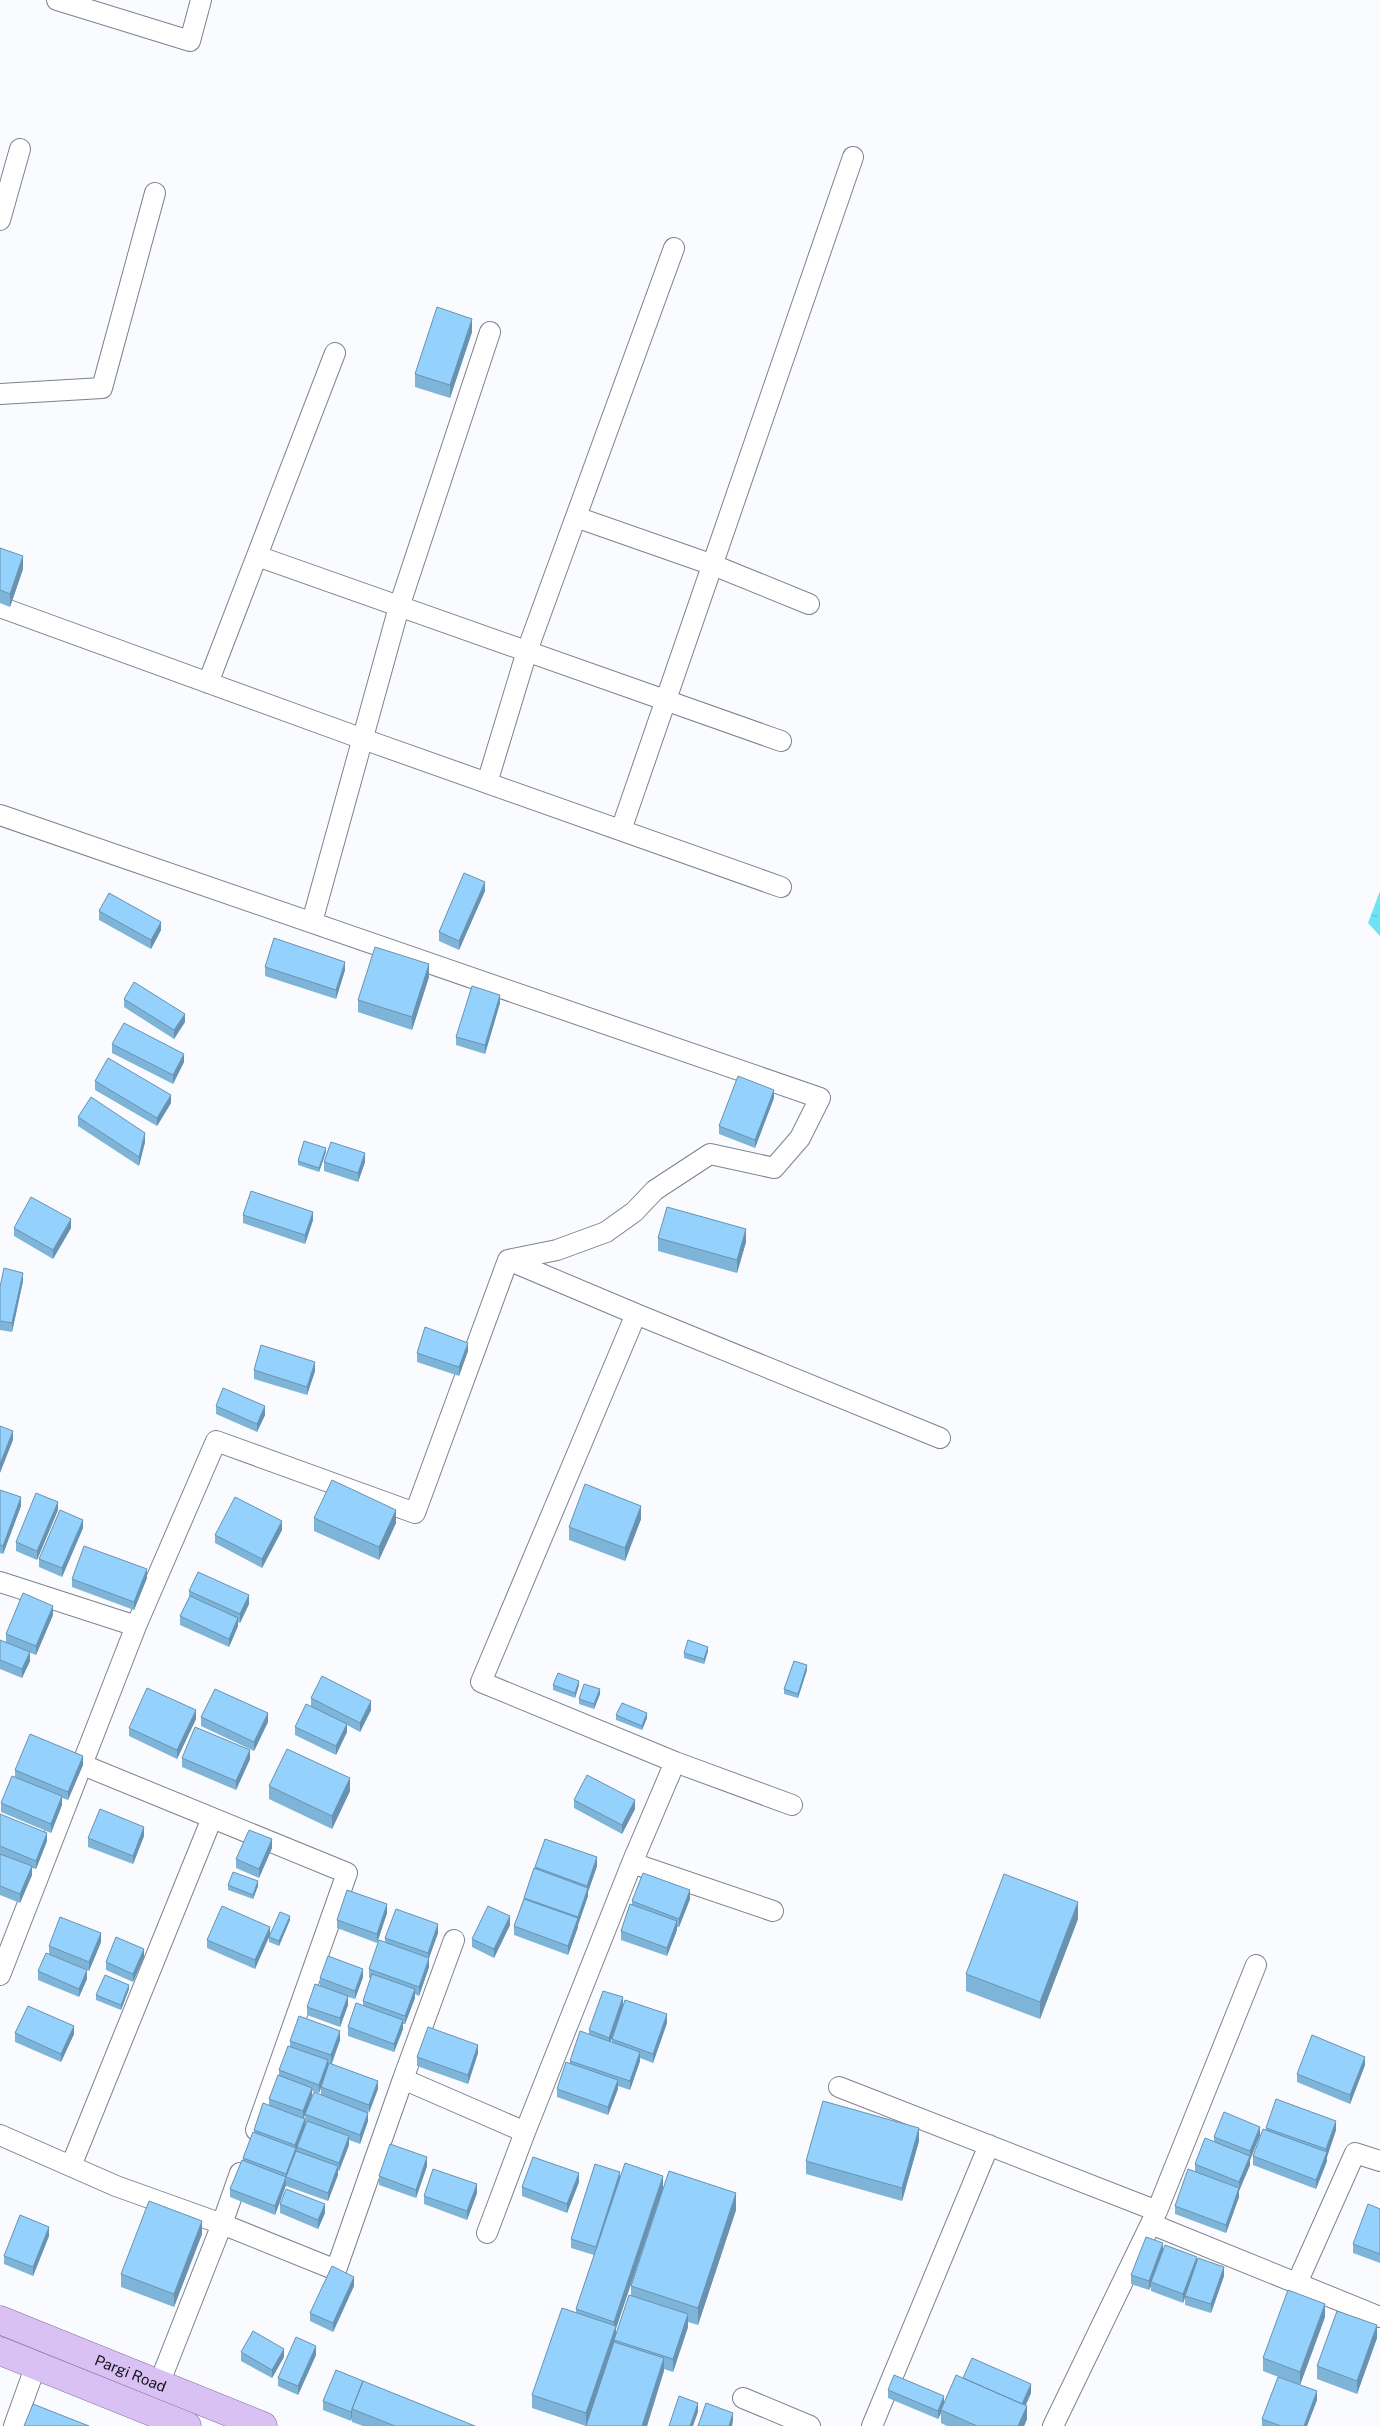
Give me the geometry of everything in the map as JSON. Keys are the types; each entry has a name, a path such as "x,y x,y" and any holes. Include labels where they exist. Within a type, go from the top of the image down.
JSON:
{"main road":[{"name":"Pargi Road","path":"0,2320 262,2426"},
{"name":"Pargi Road","path":"0,2351 187,2426"}],"street":[{"path":"57,0 190,41 201,0"},
{"path":"0,220 20,150"},
{"path":"621,830 854,157"},
{"path":"0,394 102,388 155,193"},
{"path":"487,782 527,651 674,248"},
{"path":"312,922 399,607 490,332"},
{"path":"208,683 335,353"},
{"path":"576,517 712,565 809,604"},
{"path":"257,556 781,741"},
{"path":"0,607 781,888"},
{"path":"0,815 820,1098 800,1138 774,1168 710,1154 655,1190 634,1212 606,1232 557,1250 508,1260"},
{"path":"508,1260 940,1438"},
{"path":"0,1974 136,1626 216,1441 415,1514 508,1260"},
{"path":"636,1314 481,1682 676,1762 792,1805"},
{"path":"0,1582 136,1626"},
{"path":"487,2233 632,1863 676,1762"},
{"path":"83,1765 347,1872 222,2224 159,2384"},
{"path":"71,2166 212,1818"},
{"path":"632,1863 773,1911"},
{"path":"0,2135 116,2186 222,2224 336,2270 454,1940"},
{"path":"1053,2426 1154,2217 1256,1965"},
{"path":"403,2079 525,2132"},
{"path":"840,2087 989,2145 1154,2217 1297,2283 1380,2317"},
{"path":"872,2426 989,2145"},
{"path":"1297,2283 1355,2153 1380,2161"},
{"path":"14,2426 36,2365"},
{"path":"743,2398 810,2426"}],"water":[{"path":"1380,891 1380,936 1368,923"}],"building":[{"path":"437,307 472,319 450,385 415,374"},
{"path":"0,548 23,556 10,594 0,590"},
{"path":"464,873 485,882 459,941 439,932"},
{"path":"109,893 161,922 151,940 99,911"},
{"path":"274,938 345,962 336,990 265,967"},
{"path":"375,947 429,964 412,1017 358,1000"},
{"path":"134,982 185,1014 174,1030 124,999"},
{"path":"472,986 500,995 485,1045 456,1037"},
{"path":"124,1023 184,1054 173,1075 112,1044"},
{"path":"108,1058 171,1095 157,1118 95,1081"},
{"path":"738,1076 774,1090 755,1140 719,1126"},
{"path":"91,1097 145,1133 139,1157 78,1117"},
{"path":"304,1141 326,1148 319,1168 298,1161"},
{"path":"331,1142 365,1153 358,1173 324,1162"},
{"path":"251,1191 313,1212 305,1235 243,1215"},
{"path":"31,1197 71,1219 53,1250 14,1228"},
{"path":"667,1207 746,1229 737,1260 658,1238"},
{"path":"4,1268 23,1273 12,1323 0,1321 0,1287"},
{"path":"425,1327 468,1343 459,1367 417,1353"},
{"path":"261,1345 315,1362 307,1387 254,1370"},
{"path":"223,1388 265,1406 257,1424 216,1406"},
{"path":"0,1426 13,1431 0,1464"},
{"path":"332,1480 396,1510 379,1547 314,1518"},
{"path":"585,1484 641,1506 625,1548 569,1527"},
{"path":"0,1490 21,1497 3,1546 0,1545"},
{"path":"36,1493 58,1502 37,1551 16,1542"},
{"path":"235,1497 282,1521 262,1559 215,1535"},
{"path":"60,1510 83,1520 62,1568 39,1559"},
{"path":"84,1546 147,1569 134,1602 72,1579"},
{"path":"198,1572 249,1595 240,1614 189,1591"},
{"path":"23,1593 53,1606 36,1646 6,1634"},
{"path":"190,1596 238,1618 229,1639 180,1616"},
{"path":"0,1640 30,1652 22,1669 0,1660"},
{"path":"688,1640 708,1647 704,1659 684,1653"},
{"path":"794,1661 807,1665 798,1694 784,1689"},
{"path":"558,1673 579,1681 575,1693 553,1685"},
{"path":"322,1676 371,1701 360,1723 311,1698"},
{"path":"584,1684 600,1689 594,1704 579,1699"},
{"path":"147,1688 196,1710 177,1750 129,1728"},
{"path":"215,1689 268,1713 254,1742 201,1717"},
{"path":"622,1703 647,1713 642,1726 616,1715"},
{"path":"306,1704 347,1724 336,1746 295,1727"},
{"path":"195,1727 250,1750 236,1781 182,1758"},
{"path":"30,1734 83,1756 68,1792 15,1770"},
{"path":"287,1749 350,1778 332,1816 269,1786"},
{"path":"587,1775 635,1800 622,1825 574,1800"},
{"path":"12,1776 62,1796 51,1824 1,1803"},
{"path":"100,1809 144,1827 133,1856 88,1838"},
{"path":"0,1814 47,1833 36,1861 0,1846"},
{"path":"249,1830 272,1839 259,1869 236,1859"},
{"path":"545,1839 597,1857 587,1886 535,1867"},
{"path":"0,1854 32,1866 20,1894 0,1886"},
{"path":"534,1868 588,1888 578,1917 524,1898"},
{"path":"233,1872 258,1881 253,1895 228,1885"},
{"path":"643,1873 690,1890 679,1919 632,1901"},
{"path":"1004,1874 1078,1902 1040,2002 966,1974"},
{"path":"347,1890 387,1904 377,1934 337,1920"},
{"path":"524,1899 578,1918 568,1946 514,1926"},
{"path":"630,1904 677,1921 667,1948 621,1931"},
{"path":"222,1906 270,1927 255,1960 207,1940"},
{"path":"488,1906 510,1916 494,1949 472,1939"},
{"path":"396,1909 438,1924 428,1953 385,1938"},
{"path":"280,1912 290,1916 279,1941 269,1937"},
{"path":"60,1917 101,1933 89,1962 49,1946"},
{"path":"116,1937 144,1949 133,1974 106,1962"},
{"path":"379,1940 429,1958 419,1987 369,1969"},
{"path":"46,1953 87,1970 79,1989 38,1971"},
{"path":"328,1956 363,1969 355,1991 320,1978"},
{"path":"372,1974 415,1989 405,2016 363,2001"},
{"path":"105,1975 129,1985 121,2005 96,1995"},
{"path":"315,1984 348,1996 340,2018 307,2007"},
{"path":"603,1991 623,1997 609,2038 589,2030"},
{"path":"625,2000 667,2014 653,2054 612,2039"},
{"path":"356,2003 403,2020 394,2044 348,2027"},
{"path":"28,2006 74,2026 61,2054 15,2033"},
{"path":"299,2016 340,2031 331,2055 290,2041"},
{"path":"428,2027 478,2045 468,2075 417,2057"},
{"path":"580,2031 640,2052 630,2081 570,2061"},
{"path":"1312,2035 1365,2057 1350,2095 1297,2074"},
{"path":"288,2046 328,2060 319,2085 279,2070"},
{"path":"566,2062 618,2080 608,2107 557,2089"},
{"path":"329,2063 378,2081 369,2105 321,2087"},
{"path":"278,2075 312,2088 303,2111 269,2099"},
{"path":"314,2092 368,2113 360,2135 305,2114"},
{"path":"1276,2099 1336,2121 1326,2149 1266,2128"},
{"path":"823,2101 919,2128 902,2188 806,2161"},
{"path":"263,2103 305,2119 295,2145 254,2130"},
{"path":"1224,2112 1260,2127 1250,2151 1214,2137"},
{"path":"307,2121 349,2136 339,2163 297,2147"},
{"path":"1263,2129 1327,2152 1316,2180 1253,2156"},
{"path":"253,2132 296,2148 286,2174 243,2158"},
{"path":"1205,2138 1250,2156 1239,2182 1195,2164"},
{"path":"390,2144 427,2157 416,2190 379,2176"},
{"path":"296,2151 338,2166 328,2193 286,2177"},
{"path":"533,2157 579,2173 567,2204 522,2187"},
{"path":"242,2160 286,2177 275,2206 230,2189"},
{"path":"625,2163 663,2176 614,2322 576,2309"},
{"path":"595,2164 620,2172 596,2247 571,2239"},
{"path":"433,2169 477,2184 467,2211 424,2196"},
{"path":"1188,2169 1239,2188 1226,2225 1175,2206"},
{"path":"669,2171 736,2193 698,2308 631,2286"},
{"path":"286,2189 325,2204 318,2220 280,2204"},
{"path":"149,2201 202,2221 174,2294 121,2274"},
{"path":"1368,2204 1380,2209 1380,2254 1353,2244"},
{"path":"20,2215 49,2227 33,2267 4,2256"},
{"path":"1146,2237 1163,2243 1149,2281 1131,2275"},
{"path":"1165,2245 1197,2257 1183,2294 1151,2282"},
{"path":"1198,2258 1224,2267 1211,2304 1185,2296"},
{"path":"332,2266 354,2277 333,2323 310,2313"},
{"path":"1288,2290 1325,2304 1300,2372 1263,2358"},
{"path":"629,2295 688,2314 673,2359 614,2340"},
{"path":"562,2308 616,2326 586,2413 532,2395"},
{"path":"1337,2311 1377,2325 1357,2381 1317,2366"},
{"path":"253,2331 284,2349 272,2370 241,2352"},
{"path":"296,2337 316,2346 298,2386 278,2378"},
{"path":"614,2342 664,2358 642,2426 586,2426"},
{"path":"972,2358 1031,2384 1022,2404 963,2378"},
{"path":"336,2370 363,2381 351,2412 323,2401"},
{"path":"894,2375 944,2396 938,2411 888,2390"},
{"path":"956,2375 1027,2406 1018,2426 977,2426 941,2410"},
{"path":"1278,2377 1317,2391 1304,2426 1281,2426 1262,2419"},
{"path":"363,2381 475,2426 395,2426 352,2409"},
{"path":"679,2396 698,2403 690,2426 669,2426"},
{"path":"706,2403 733,2413 729,2426 698,2426"},
{"path":"33,2404 89,2426 24,2426"}]}
